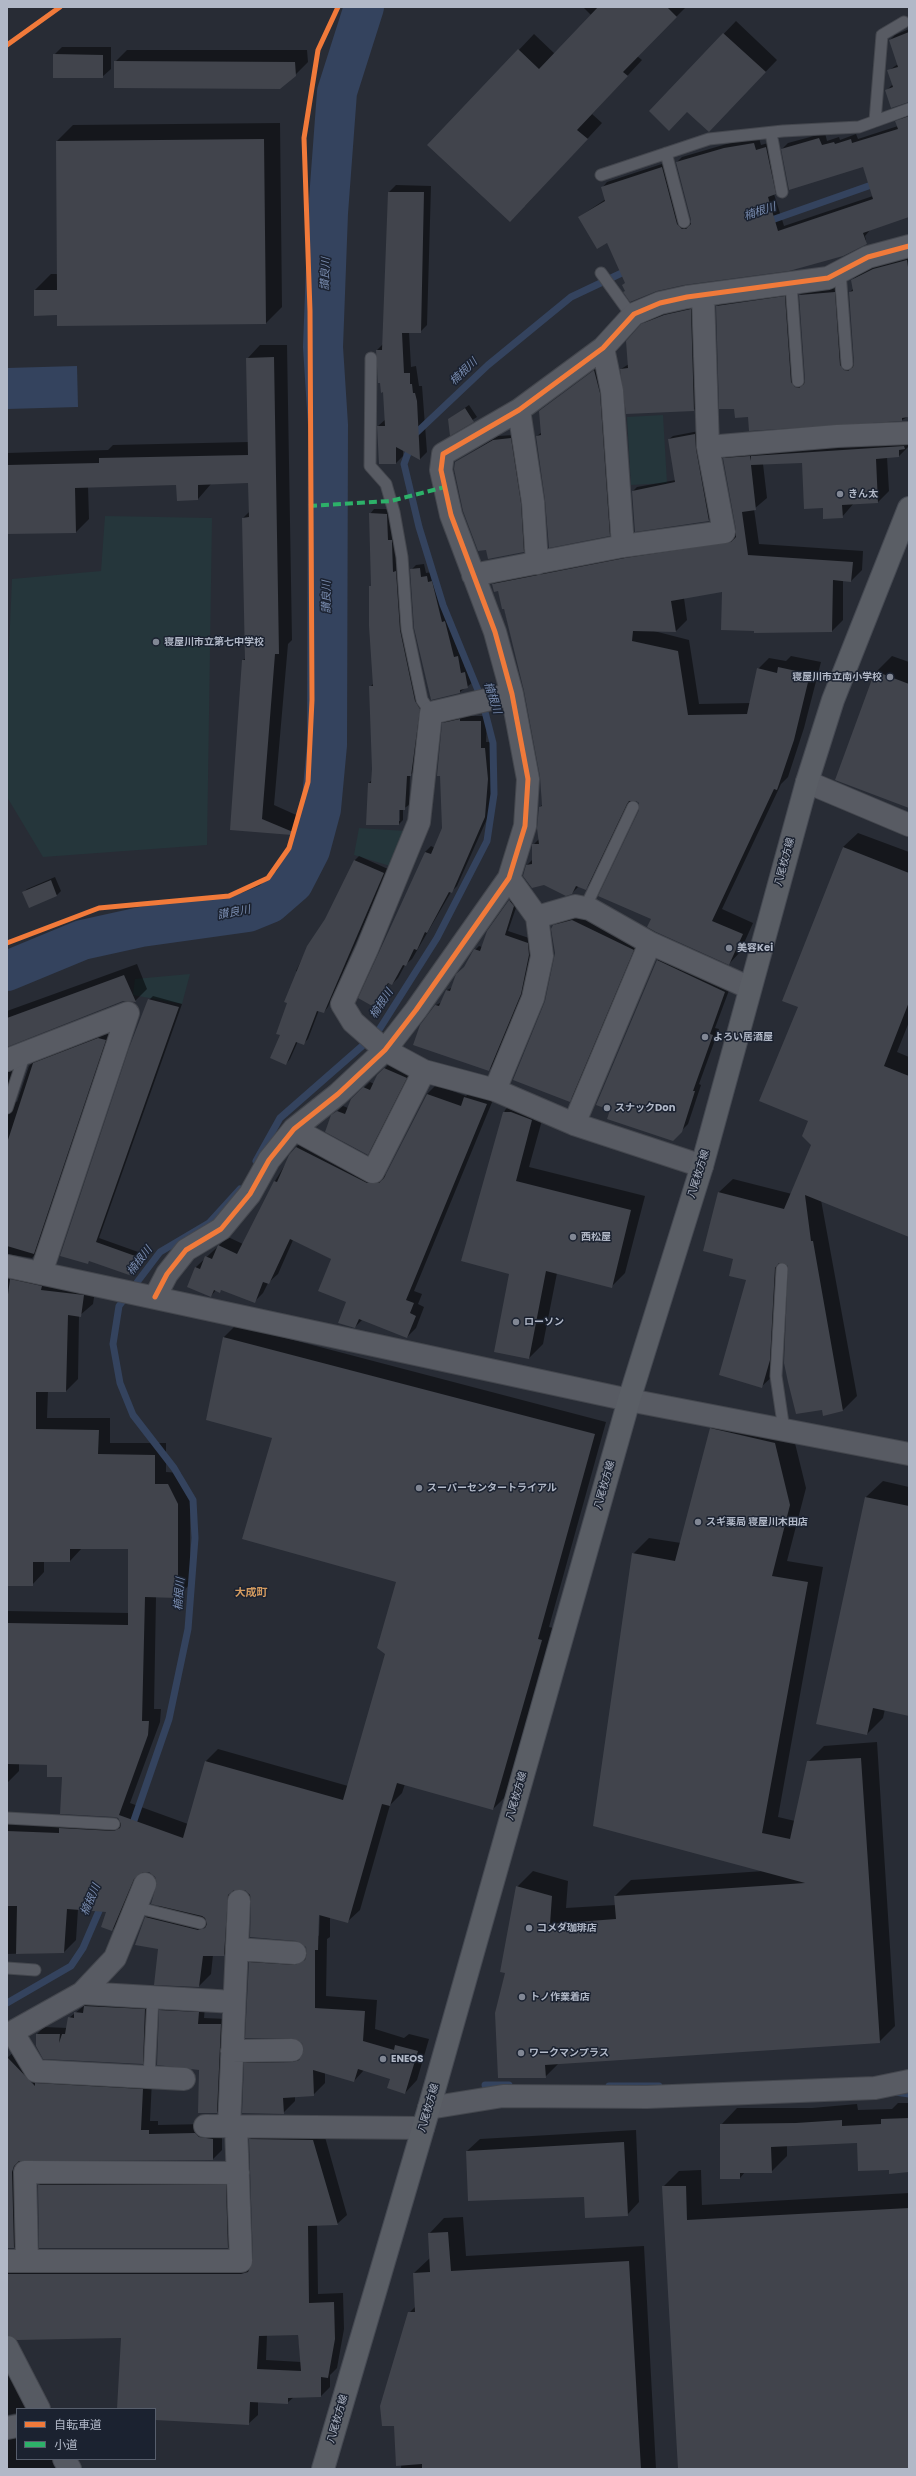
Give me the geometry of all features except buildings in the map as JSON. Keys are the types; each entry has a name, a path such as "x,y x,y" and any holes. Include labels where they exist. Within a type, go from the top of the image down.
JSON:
{"main road":[{"name":"八尾枚方線","path":"323,2469 426,2118 629,1400 702,1166 807,782 832,700 909,508"}],"street":[{"path":"150,1296 186,1250 221,1229 250,1194 269,1160 294,1129 338,1094 416,1010 509,878 525,826 528,779 504,696 495,632 451,515 441,470 443,454 519,410 603,348 627,309 703,295 828,278 868,257 909,246"},
{"path":"474,575 623,546 724,532 708,446 703,295"},
{"path":"603,348 612,391 623,546"},
{"path":"519,410 533,502 537,563"},
{"path":"708,446 837,436 909,433"},
{"path":"504,696 432,713 419,822 367,948 342,1004 352,1022 382,1047 424,1071 496,1090 574,1124 702,1166"},
{"path":"807,782 909,825"},
{"path":"496,1090 533,998 542,956 537,917 509,878"},
{"path":"537,917 575,906 585,908 650,943 750,988"},
{"path":"574,1124 650,943"},
{"path":"16,1056 128,1014 41,1273"},
{"path":"294,1129 373,1172 424,1071"},
{"path":"7,1266 629,1400 909,1454"},
{"path":"145,1884 115,1958 82,1993 10,2034 36,2071 184,2079"},
{"path":"238,2173 24,2172 17,2261 241,2261 238,2173 232,2127 232,2051 239,1901"},
{"path":"237,1949 295,1953"},
{"path":"82,1993 234,2002"},
{"path":"232,2051 292,2050"},
{"path":"205,2126 232,2127 426,2118 503,2096 663,2097 875,2088 909,2081"},
{"path":"8,2351 38,2408"},
{"path":"65,2460 70,2469"}],"lane":[{"path":"875,121 882,34 904,22"},
{"path":"601,174 709,139 859,127 909,109"},
{"path":"771,133 782,192"},
{"path":"666,153 684,222"},
{"path":"840,272 847,364"},
{"path":"602,273 627,309"},
{"path":"791,284 798,381"},
{"path":"372,358 370,466 386,484 394,512 402,557 407,629 422,700 432,713"},
{"path":"585,908 632,807"},
{"path":"7,1108 16,1056"},
{"path":"782,1269 776,1376 784,1430"},
{"path":"7,1818 114,1824"},
{"path":"135,1907 200,1923"},
{"path":"7,1968 36,1970"},
{"path":"149,2077 153,1997"}],"shaded area":[{"path":"663,415 667,483 631,485 627,417"},
{"path":"105,516 212,518 207,845 43,857 7,797 7,694 12,579 101,571"},
{"path":"359,828 406,831 390,866 354,855"},
{"path":"190,974 182,1004 133,995 135,979"}],"water":[{"path":"77,366 78,407 7,409 7,368"}],"waterway":[{"name":"讃良川","path":"7,971 82,940 141,927 248,912 270,903 293,883 310,850 321,809 327,745 328,425 323,347 328,213 337,92 364,7"},
{"name":"楠根川","path":"766,222 877,183"},
{"name":"楠根川","path":"256,1161 280,1118 377,1033 437,938 487,841 494,794 493,743 482,700 443,605 419,527 404,464 415,434 488,365 571,297 628,270"},
{"name":"楠根川","path":"131,1829 169,1719 188,1629 195,1538 193,1500 174,1468 133,1415 120,1383 113,1344 119,1306 160,1252 209,1223 240,1189"},
{"name":"楠根川","path":"7,2003 71,1966 83,1948 102,1904"},
{"path":"485,2085 509,2085"},
{"path":"609,2086 659,2086"},
{"path":"895,2092 909,2094"}],"marked path":[{"path":"309,506 391,501 445,487"}],"cycle path":[{"path":"7,45 60,7"},
{"path":"7,943 99,908 229,896 268,878 289,848 308,782 312,700 310,311 304,138 318,50 338,7"},
{"path":"155,1297 167,1274 186,1250 221,1229 250,1194 269,1160 294,1129 338,1094 385,1050 416,1010 509,878 525,826 528,779 512,694 495,632 451,515 441,470 443,454 519,410 603,348 634,314 660,303 687,297 828,278 868,257 909,246"}],"place":[{"name":"きん太","path":"840,494"},
{"name":"寝屋川市立第七中学校","path":"156,642"},
{"name":"寝屋川市立南小学校","path":"890,677"},
{"name":"美容Kei","path":"729,948"},
{"name":"よろい居酒屋","path":"705,1037"},
{"name":"スナックDon","path":"607,1108"},
{"name":"西松屋","path":"573,1237"},
{"name":"ローソン","path":"516,1322"},
{"name":"スーパーセンタートライアル","path":"419,1488"},
{"name":"スギ薬局 寝屋川木田店","path":"698,1522"},
{"name":"コメダ珈琲店","path":"529,1928"},
{"name":"トノ作業着店","path":"522,1997"},
{"name":"ワークマンプラス","path":"521,2053"},
{"name":"ENEOS","path":"383,2059"}],"district":[{"name":"大成町","path":"251,1593"}]}
